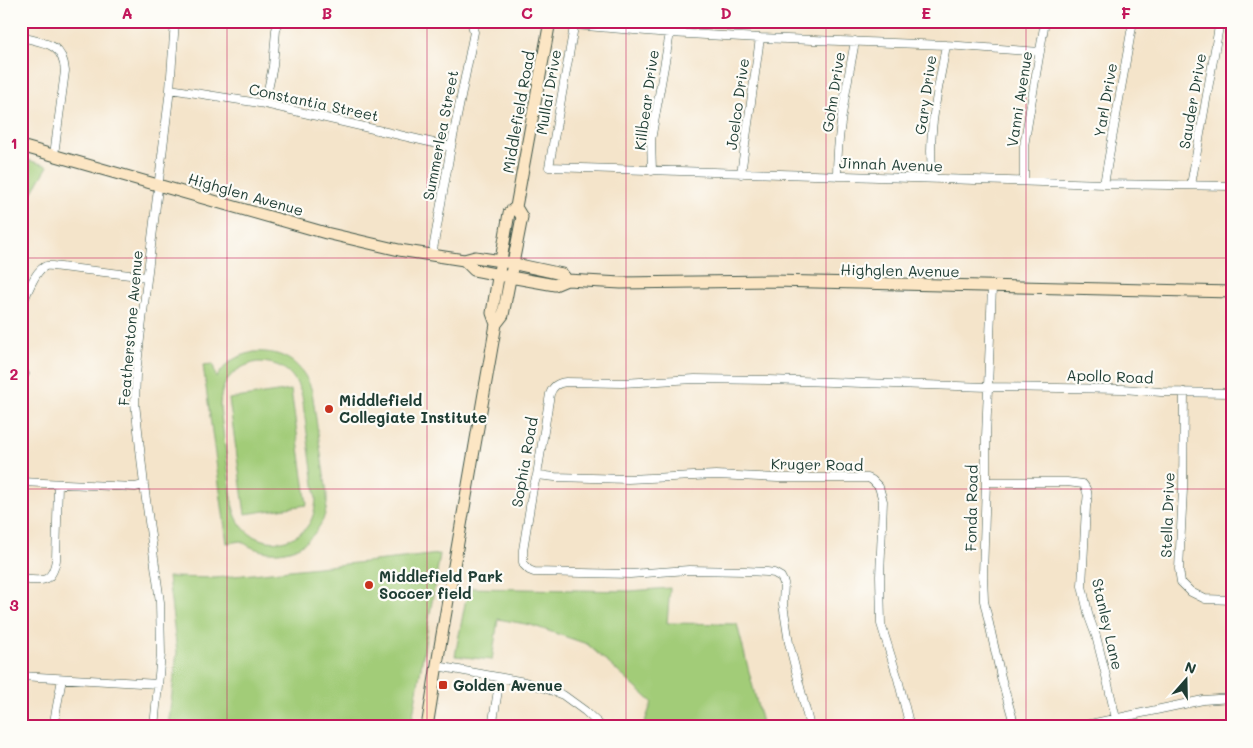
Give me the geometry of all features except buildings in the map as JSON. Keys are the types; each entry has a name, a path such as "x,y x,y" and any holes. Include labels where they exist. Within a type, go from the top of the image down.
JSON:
{"street":[{"name":"Featherstone Avenue","path":"154,727 160,654 160,602 135,403 136,374 170,89 175,21"},
{"path":"265,104 273,66 276,30 279,21"},
{"name":"Summerlea Street","path":"432,255 474,32 471,21"},
{"name":"Middlefield Road","path":"427,727 496,324 492,313 500,261 509,213 516,207 550,21"},
{"name":"Vanni Avenue","path":"1024,181 1024,146 1045,21"},
{"name":"Yarl Drive","path":"1104,184 1133,21"},
{"name":"Sauder Drive","path":"1191,185 1220,21"},
{"path":"574,23 670,33 946,45 1040,52"},
{"name":"Mullai Drive","path":"549,168 574,23"},
{"name":"Killbear Drive","path":"652,171 651,140 670,33"},
{"path":"21,37 46,42 55,47 63,58 65,71 54,155"},
{"name":"Joelco Drive","path":"741,174 760,38"},
{"name":"Gohn Drive","path":"837,176 842,117 855,42"},
{"name":"Gary Drive","path":"933,178 931,166 932,127 946,45"},
{"name":"Constantia Street","path":"170,89 265,104 451,147"},
{"name":"Highglen Avenue","path":"21,146 326,233 399,250 464,260 475,257 500,261 562,274 567,280"},
{"name":"Jinnah Avenue","path":"549,168 1232,186"},
{"name":"Middlefield Road","path":"496,324 504,315 522,217 516,207"},
{"name":"Highglen Avenue","path":"464,260 474,270 555,285 567,280 621,283 774,282 1232,292"},
{"path":"21,308 36,276 45,266 147,277"},
{"name":"Fonda Road","path":"992,287 986,437 984,601 1015,727"},
{"name":"Sophia Road","path":"810,727 789,643 783,604 784,583 781,577 774,573 746,570 689,570 642,574 534,572 524,565 523,550 550,394 555,385 561,382 622,383 695,379 988,387"},
{"name":"Apollo Road","path":"988,387 1232,393"},
{"name":"Stella Drive","path":"1184,392 1183,488 1179,569 1181,582 1191,592 1206,599 1232,600"},
{"name":"Kruger Road","path":"537,475 628,479 716,475 786,478 868,478 872,480 879,487 883,501 880,576 881,624 910,727"},
{"path":"21,482 135,487 144,485"},
{"name":"Stanley Lane","path":"986,482 1067,482 1083,484 1086,488 1088,500 1086,507 1082,586 1116,718"},
{"path":"21,579 40,581 49,578 54,570 56,560 58,484"},
{"path":"437,666 525,682 563,695 585,711 602,727"},
{"path":"21,676 158,684"},
{"path":"492,727 500,678"},
{"path":"53,727 62,679"},
{"path":"1076,727 1202,700 1232,698"},
{"path":"1116,718 1118,727"}],"green space":[{"path":"21,158 48,166 21,212"},
{"path":"265,352 283,356 298,366 312,391 326,489 326,510 317,530 308,540 296,548 276,552 264,551 241,541 227,543 203,365 213,364 216,378 224,367 236,358 247,354","holes":["257,362 274,364 286,370 296,381 302,396 316,499 313,515 306,528 290,538 272,542 255,537 247,532 237,519 233,507 220,408 222,391 234,372"]},
{"path":"291,390 307,505 245,514 229,399"},
{"path":"440,554 411,727 168,727 177,652 168,577 215,578"},
{"path":"468,588 630,591 670,588 667,623 737,624 763,727 643,727 652,702 587,644 531,625 498,619 492,660 455,656"}],"place":[{"name":"Middlefield Collegiate Institute","path":"329,409"},
{"name":"Middlefield Park Soccer field","path":"369,585"},
{"name":"Golden Avenue","path":"443,685"}]}
